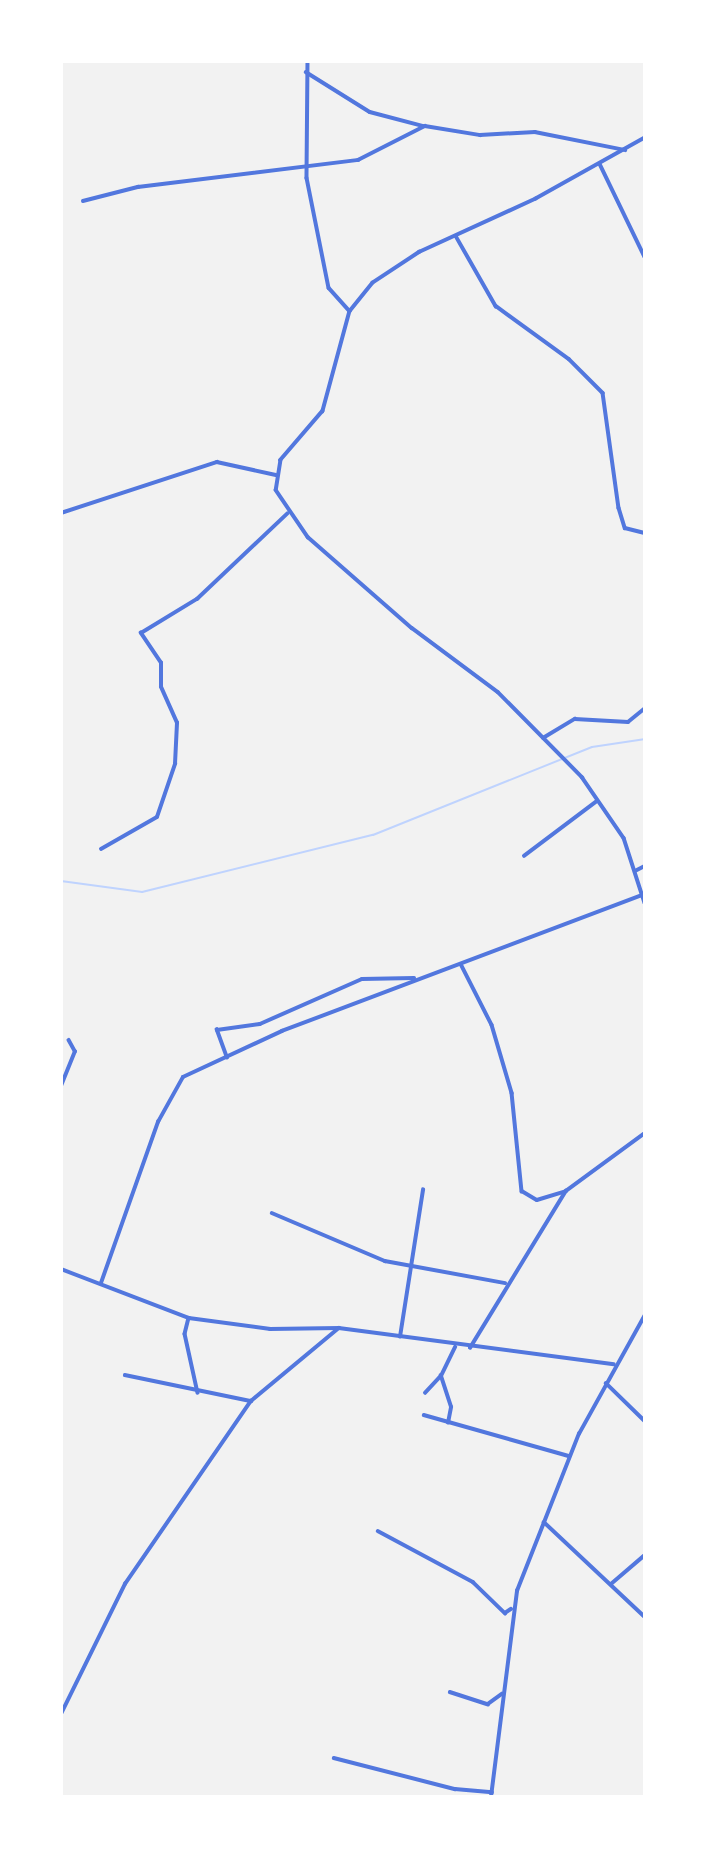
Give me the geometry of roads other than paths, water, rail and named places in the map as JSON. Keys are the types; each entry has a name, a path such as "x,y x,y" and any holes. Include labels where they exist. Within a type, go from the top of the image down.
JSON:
{"street":[{"path":"308,61 306,72 312,130 308,170 327,281 333,298 350,311"},
{"path":"306,72 370,112 425,126 480,135 535,132 625,150"},
{"path":"83,201 138,187 308,170 358,160 425,126"},
{"path":"276,475 323,411 350,311 395,265 600,164 645,138"},
{"path":"600,164 645,257"},
{"path":"456,236 496,306 569,359 603,393 619,508 625,528 645,533"},
{"path":"61,513 217,462 276,475"},
{"path":"276,475 287,514 412,628 498,692 560,754 624,838 645,903"},
{"path":"100,849 157,817 175,764 177,723 161,687 161,663 141,633 197,598 287,514"},
{"path":"542,738 563,723 628,722 645,708"},
{"path":"524,856 597,802"},
{"path":"635,871 645,866"},
{"path":"101,1283 161,1115 183,1077 416,978 644,894"},
{"path":"461,963 492,1025 512,1093 522,1191 537,1200 566,1191 645,1133"},
{"path":"227,1058 217,1030 260,1024 362,979 416,978"},
{"path":"61,1086 75,1052 69,1041"},
{"path":"400,1337 414,1265 424,1190"},
{"path":"470,1348 505,1283 566,1191"},
{"path":"272,1213 328,1241 414,1265 505,1283"},
{"path":"61,1269 189,1318 270,1329 339,1328 470,1348 614,1364"},
{"path":"334,1758 455,1789 492,1794 511,1609 569,1456 614,1364 645,1315"},
{"path":"189,1318 186,1334 198,1393"},
{"path":"61,1714 125,1584 251,1401 339,1328"},
{"path":"425,1393 441,1376 455,1346"},
{"path":"125,1375 198,1393 251,1401"},
{"path":"441,1376 452,1407 447,1423"},
{"path":"606,1384 645,1421"},
{"path":"424,1415 569,1456"},
{"path":"544,1522 645,1617"},
{"path":"378,1531 473,1582 505,1613 511,1609"},
{"path":"611,1584 645,1555"},
{"path":"450,1692 488,1704 502,1694"}],"waterway":[{"path":"61,881 142,892 373,835 592,747 645,739"}]}
